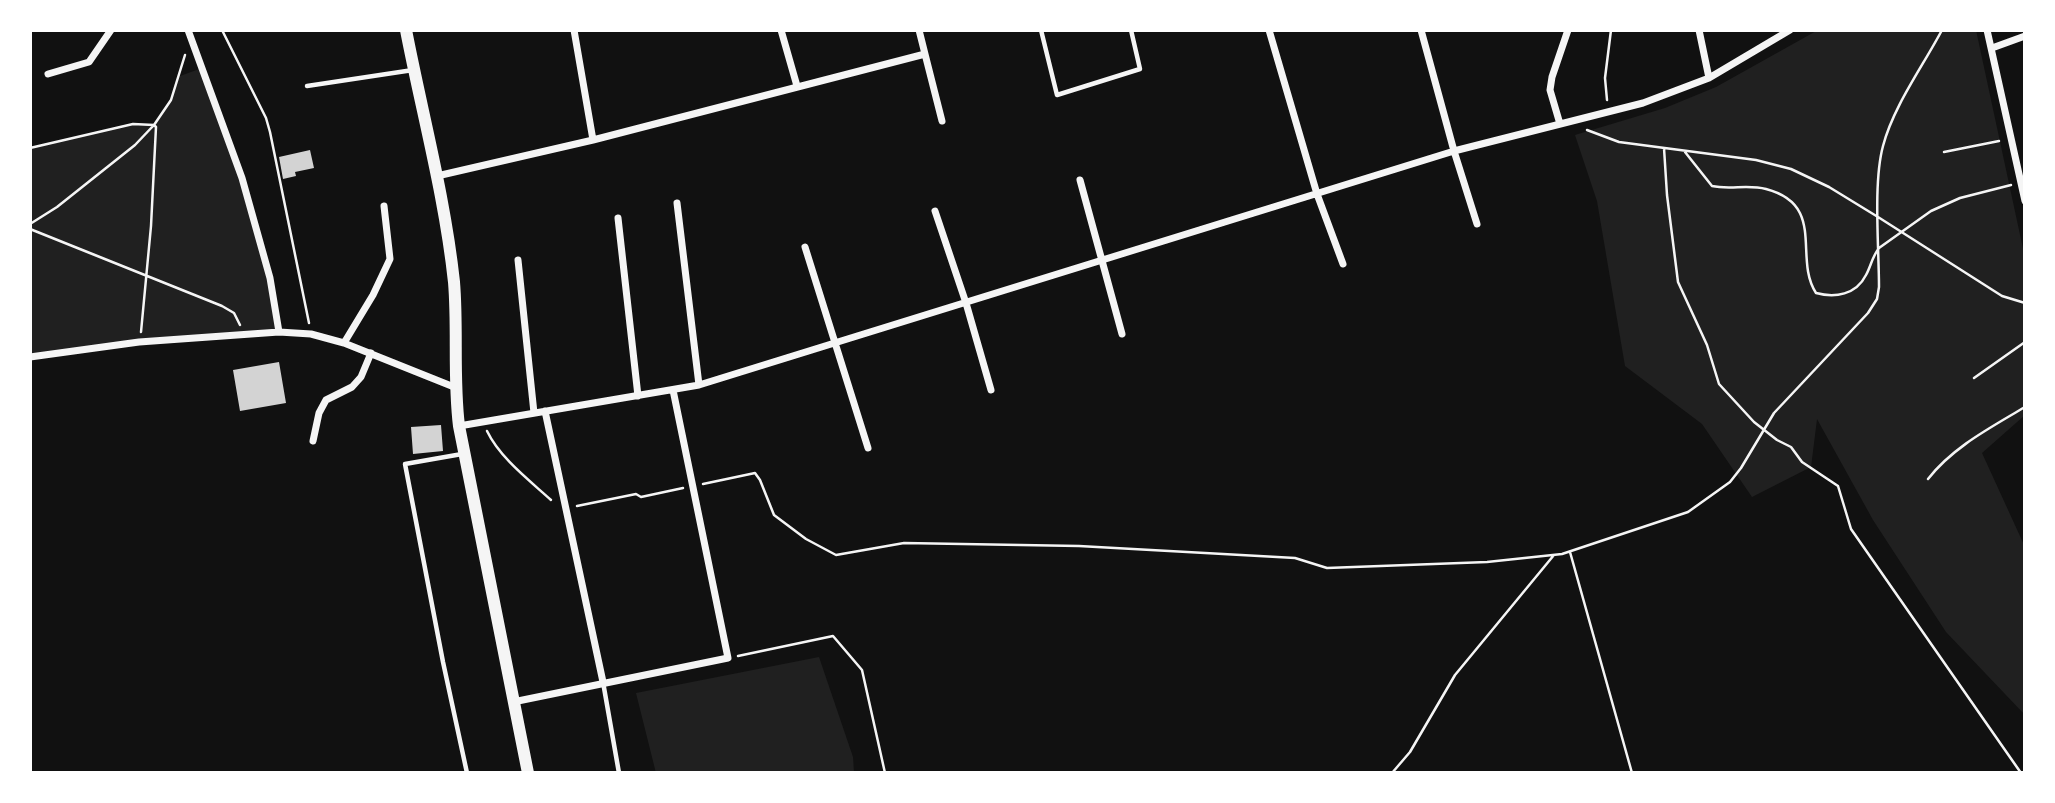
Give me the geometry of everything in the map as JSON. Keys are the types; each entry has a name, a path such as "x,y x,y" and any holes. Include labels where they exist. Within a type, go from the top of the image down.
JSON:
{"main road":[{"path":"406,30 437,176 453,281 457,335 454,387 463,453 527,773"}],"street":[{"path":"48,74 89,62 111,30"},
{"path":"188,30 242,178 270,278 279,331"},
{"path":"574,30 593,140"},
{"path":"781,30 797,86"},
{"path":"919,30 942,121"},
{"path":"1269,30 1317,194 1343,264"},
{"path":"1421,30 1477,224"},
{"path":"1560,124 1550,90 1568,30"},
{"path":"1699,30 1709,78"},
{"path":"459,426 699,385 1454,151 1643,103 1709,78 1790,30"},
{"path":"1987,30 2023,181 2025,201"},
{"path":"1992,48 2025,36"},
{"path":"437,176 593,140 925,54"},
{"path":"1080,180 1122,334"},
{"path":"677,203 699,385"},
{"path":"344,343 373,295 390,259 384,205"},
{"path":"935,211 966,303 991,390"},
{"path":"618,219 638,396"},
{"path":"805,247 868,448"},
{"path":"517,260 534,413"},
{"path":"30,357 139,342 279,331 311,334 344,343 454,387"},
{"path":"313,441 319,413 326,400 352,387 361,377 371,353"},
{"path":"512,702 728,658 673,390"},
{"path":"545,411 603,682"}],"lane":[{"path":"1041,30 1057,95 1140,69 1131,30"},
{"path":"307,86 414,70"},
{"path":"463,453 405,464 467,773"},
{"path":"603,682 619,773"}],"path":[{"path":"222,30 266,118 311,334"},
{"path":"1608,112 1605,78 1611,30"},
{"path":"482,422 491,439 520,471 552,500 566,508 636,494 641,497 755,473 774,515 806,539 836,555 904,542 1079,546 1295,558 1327,568 1487,562 1570,552 1688,512 1730,482 1763,429 1781,406 1877,299 1882,147 1893,120 1942,30"},
{"path":"30,227 114,162 155,125 171,100 184,56 193,44"},
{"path":"1571,121 1597,135 1619,142 1756,160 1791,169 1829,187 2002,296 2025,303"},
{"path":"30,148 133,124 155,125"},
{"path":"139,342 144,323 148,277 155,125"},
{"path":"1944,152 2012,139"},
{"path":"1664,148 1678,282 1707,345 1719,384 1763,429 1791,447 1802,462 1838,486 1851,529 2021,773"},
{"path":"1682,150 1712,186 1766,189 1792,202 1801,215 1805,228 1808,250 1806,273 1816,293 1836,296 1850,293 1866,276 1879,248 1931,211 1960,198 2023,181"},
{"path":"30,227 222,306 240,320 241,334"},
{"path":"1974,378 2025,342"},
{"path":"1928,479 1942,461 2025,407"},
{"path":"1570,552 1632,773"},
{"path":"1392,773 1410,752 1455,676 1553,555"},
{"path":"728,658 833,636 862,670 884,773"}],"shaded area":[{"path":"1818,30 1976,30 2025,258 2025,415 1982,453 2025,547 2025,715 1946,632 1873,520 1817,419 1811,467 1752,497 1702,424 1625,366 1597,201 1575,135 1665,108 1716,87"},
{"path":"202,68 256,230 279,332 30,357 30,148 133,124 154,125 171,100 180,76"},
{"path":"819,657 853,757 854,773 656,773 636,693"}],"building":[{"path":"310,150 314,168 295,172 296,176 283,179 279,157"},
{"path":"279,362 286,403 240,411 233,370"},
{"path":"441,425 443,451 413,454 411,427"}]}
